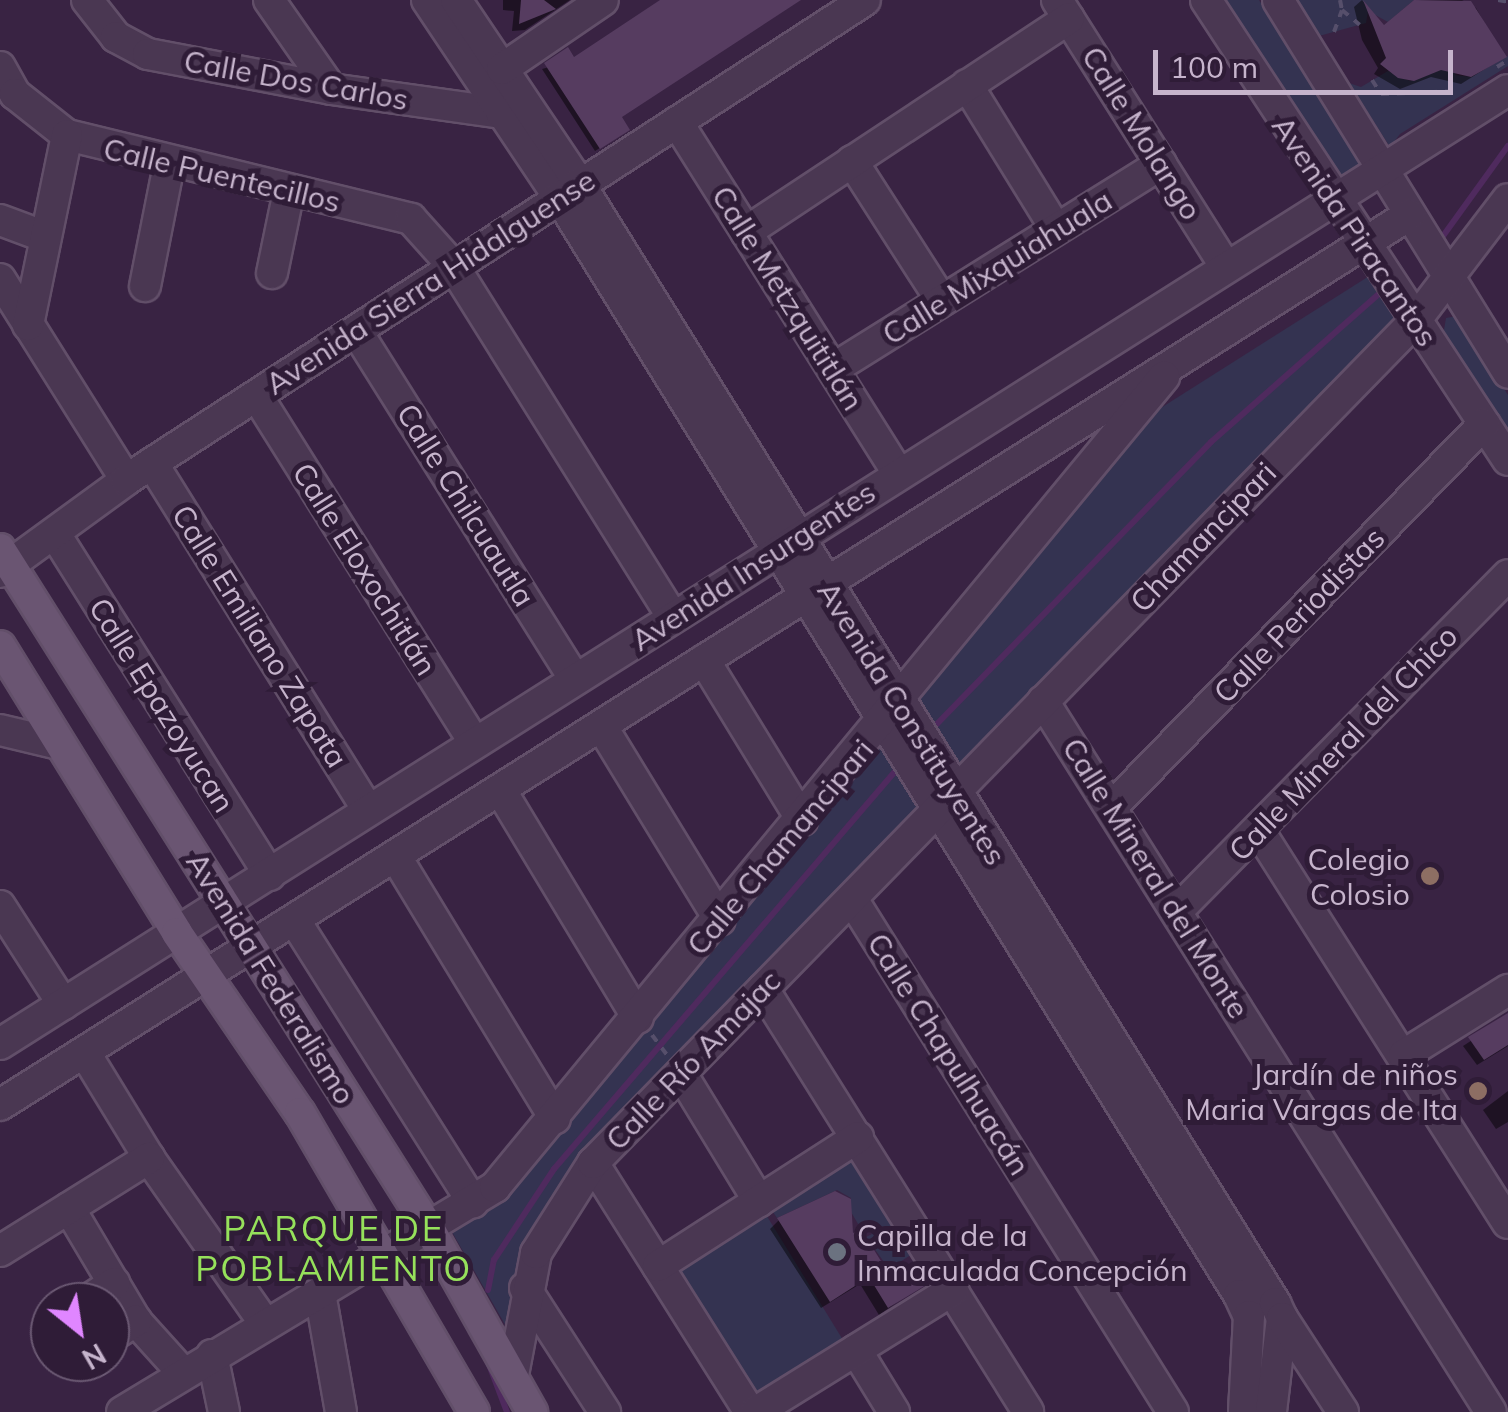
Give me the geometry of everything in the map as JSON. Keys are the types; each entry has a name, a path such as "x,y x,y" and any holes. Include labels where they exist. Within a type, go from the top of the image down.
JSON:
{"main road":[{"name":"Avenida Federalismo","path":"3,562 430,1230 532,1412"},
{"name":"Avenida Federalismo","path":"0,646 178,933 300,1113 474,1412"}],"street":[{"name":"Calle Dos Carlos","path":"87,0 116,37 148,54 331,89 513,108"},
{"path":"269,0 331,89"},
{"name":"Avenida Constituyentes","path":"427,0 513,108 569,190 812,589 1119,1077 1343,1412"},
{"name":"Avenida Constituyentes","path":"456,0 502,69 513,108"},
{"path":"502,69 603,0"},
{"name":"Avenida Sierra Hidalguense","path":"3,562 55,534 126,480 866,0"},
{"name":"Avenida Piracantos","path":"1206,0 1332,200 1508,460"},
{"name":"Avenida Piracantos","path":"1278,0 1508,373"},
{"path":"746,232 967,85 1063,9"},
{"name":"Calle Molango","path":"1063,9 1226,266"},
{"name":"Calle Puentecillos","path":"0,67 16,94 66,135 169,165 411,219 454,266"},
{"name":"Avenida Insurgentes","path":"0,1044 1380,170 1500,80"},
{"path":"967,85 1056,229"},
{"name":"Calle Metzquititlán","path":"678,122 898,473"},
{"path":"28,325 66,135"},
{"path":"852,161 942,301"},
{"name":"Calle Mixquiahuala","path":"833,369 1161,164"},
{"path":"145,286 169,165"},
{"path":"272,273 290,192"},
{"path":"1451,282 1508,199"},
{"name":"Avenida Insurgentes","path":"0,1105 1409,214"},
{"path":"0,220 44,236"},
{"path":"454,266 674,617"},
{"path":"0,279 126,480"},
{"name":"Chamancipari","path":"946,801 1451,282"},
{"name":"Calle Chilcuautla","path":"357,332 576,679"},
{"name":"Calle Chamancipari","path":"122,1412 264,1322 473,1203 642,1022 720,920 1180,356"},
{"name":"Calle Eloxochitlán","path":"257,396 474,742"},
{"name":"Calle Periodistas","path":"1113,806 1484,424"},
{"name":"Calle Emiliano Zapata","path":"152,463 367,809"},
{"name":"Calle Epazoyucan","path":"55,534 270,875"},
{"name":"Calle Mineral del Chico","path":"1178,910 1508,575"},
{"path":"704,660 802,820"},
{"name":"Calle Mineral del Monte","path":"1043,701 1113,806 1491,1412"},
{"path":"602,726 720,920"},
{"path":"0,730 59,744"},
{"path":"501,791 642,1022"},
{"name":"Calle Río Amajac","path":"514,1375 525,1288 560,1207 593,1163 678,1070 946,801"},
{"path":"1259,831 1508,1223"},
{"path":"396,858 555,1118"},
{"name":"Calle Chapulhuacán","path":"852,899 1173,1412"},
{"path":"0,906 63,1004"},
{"path":"294,921 473,1203"},
{"path":"763,988 1028,1412"},
{"path":"1404,1055 1508,990"},
{"path":"85,1053 149,1158 264,1322"},
{"path":"678,1070 759,1201"},
{"name":"Avenida Constituyentes","path":"1119,1077 1248,1316 1244,1412"},
{"path":"658,1266 858,1137"},
{"path":"0,1250 149,1158"},
{"path":"593,1163 753,1412 953,1290"},
{"path":"69,1208 113,1282"},
{"path":"525,1288 605,1412"},
{"path":"320,1293 341,1412"},
{"path":"1270,1412 1282,1318"},
{"path":"130,1334 183,1373"},
{"path":"856,1350 894,1412"},
{"path":"212,1355 224,1412"}],"path":[{"path":"1334,32 1342,10 1340,0"},
{"path":"1498,0 1507,4"},
{"path":"1342,10 1360,24"},
{"path":"1500,80 1508,60"},
{"path":"1372,80 1382,94 1459,91 1475,81"},
{"path":"642,1022 678,1070"}],"shaded area":[{"path":"1220,0 1259,0 1363,167 1335,184"},
{"path":"1296,0 1414,0 1388,22 1368,11 1366,23 1319,36"},
{"path":"1508,56 1508,66 1400,134 1390,147 1349,83 1361,87 1388,71 1410,81 1426,75 1423,70 1458,67 1455,75 1471,77"},
{"path":"1374,273 1398,314 957,767 915,700 1145,418"},
{"path":"1457,316 1508,395 1508,440 1443,336 1446,318"},
{"path":"882,740 926,805 551,1196 532,1236 511,1335 452,1232 497,1203"},
{"path":"852,1154 917,1251 889,1269 866,1237 872,1234 867,1226 861,1229 851,1212 851,1198 837,1190 777,1218 769,1206"},
{"path":"765,1213 843,1340 757,1393 679,1267"}],"building":[{"path":"521,0 544,0 556,9 519,24"},
{"path":"660,0 801,0 622,117 630,130 600,149 544,63 568,47 574,57"},
{"path":"1363,0 1384,25 1414,0 1471,1 1507,57 1471,77 1441,70 1414,81 1398,78 1380,64 1386,58"},
{"path":"1508,1013 1508,1045 1484,1060 1468,1037"},
{"name":"Capilla de la Inmaculada Concepción","path":"835,1191 851,1199 853,1233 861,1229 894,1282 916,1268 926,1285 888,1308 869,1277 830,1302 777,1218"}],"waterway":[{"path":"1443,236 1508,146"},
{"path":"934,727 1211,442 1379,294"},
{"path":"488,1290 494,1260 554,1169 898,768"},
{"path":"488,1362 507,1412"}],"place":[{"name":"Colegio Colosio","path":"1430,876"},
{"name":"Jardín de niños Maria Vargas de Ita","path":"1478,1091"},
{"name":"Capilla de la Inmaculada Concepción","path":"837,1252"}],"district":[{"name":"PARQUE DE POBLAMIENTO","path":"334,1248"}]}
